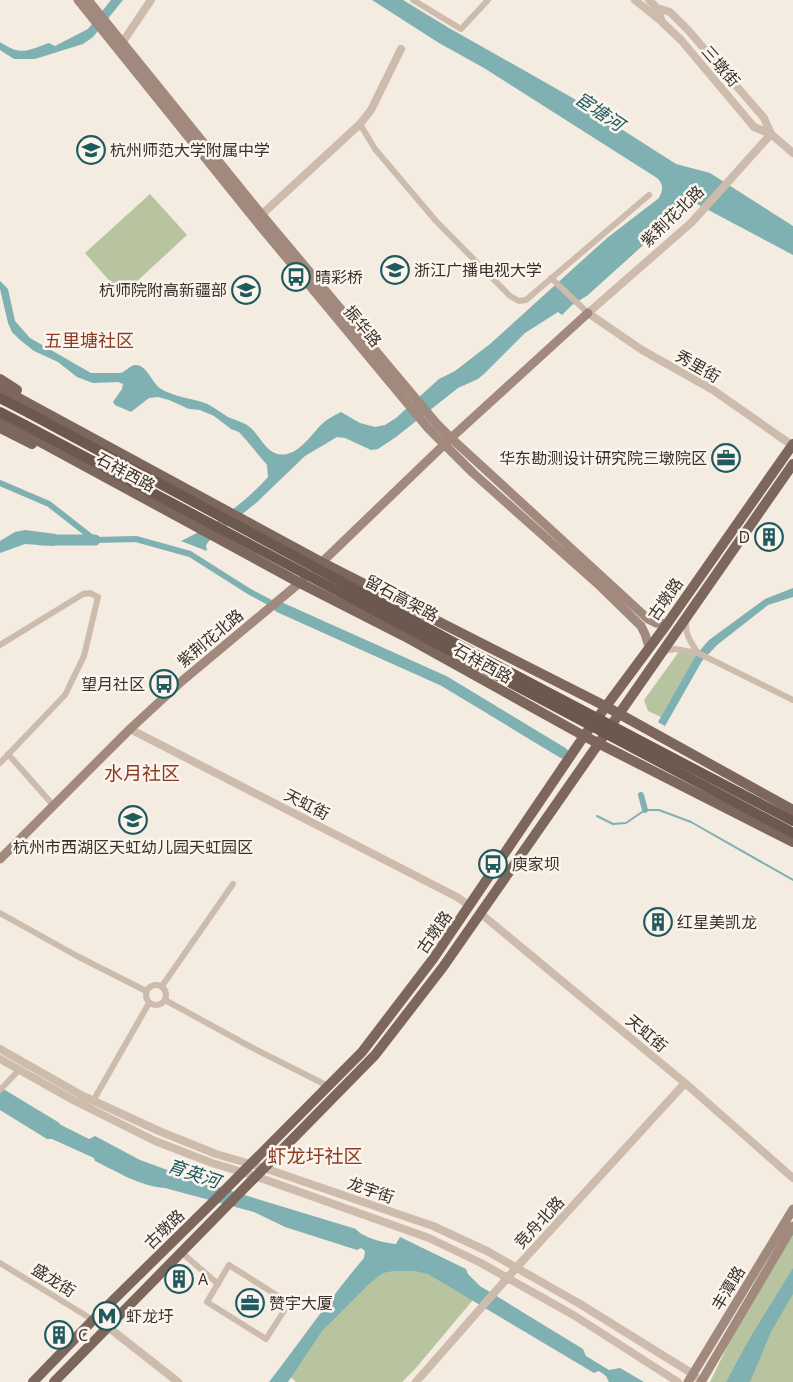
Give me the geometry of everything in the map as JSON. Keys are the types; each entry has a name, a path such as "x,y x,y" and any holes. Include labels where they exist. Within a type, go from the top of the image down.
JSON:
{"highway":[{"name":"留石高架路","path":"0,398 480,657 793,821"},
{"name":"留石高架路","path":"0,412 793,833"}],"main road":[{"name":"振华路","path":"78,0 94,13 259,218 409,397 436,423 447,442 641,626 646,634 649,647"},
{"name":"振华路","path":"88,0 94,13"},
{"name":"紫荆花北路","path":"0,859 130,728 185,678 300,583 447,442 588,313"},
{"name":"石祥西路","path":"0,379 101,442"},
{"name":"石祥西路","path":"0,388 321,562 605,706 793,810"},
{"name":"振华路","path":"409,397 428,428 447,442 648,619 656,623 667,624"},
{"name":"石祥西路","path":"0,420 300,583 404,636 584,736 793,842"},
{"name":"石祥西路","path":"0,428 33,445 54,450"},
{"name":"古墩路","path":"33,1382 362,1052 418,980 605,706 667,624 793,445"},
{"name":"古墩路","path":"54,1382 375,1055 443,967 793,464"},
{"name":"丰潭路","path":"690,1378 793,1209"},
{"name":"丰潭路","path":"701,1382 793,1226"}],"street":[{"path":"120,46 151,0"},
{"path":"413,0 462,29 488,0"},
{"path":"635,0 662,22"},
{"name":"三墩街","path":"649,0 657,8 662,22 681,40 754,127 771,134 793,153"},
{"name":"三墩街","path":"657,8 670,12 688,30 764,118 771,134"},
{"path":"259,218 360,124 371,110 401,49"},
{"path":"360,124 375,149 430,214 510,296 519,301 526,300 649,195"},
{"name":"紫荆花北路","path":"588,313 701,212 771,134"},
{"path":"551,278 588,313"},
{"name":"秀里街","path":"588,313 642,350 713,390 793,445"},
{"path":"0,644 82,594 90,593 98,596 84,656 65,695 0,763"},
{"path":"687,616 686,633 698,653"},
{"path":"662,651 675,649 698,653 793,700"},
{"name":"天虹街","path":"130,728 458,897 470,906"},
{"path":"8,754 53,806"},
{"path":"162,986 233,884"},
{"path":"0,913 77,956 146,991"},
{"name":"天虹街","path":"480,913 685,1083 793,1178"},
{"path":"149,1003 146,991 153,985 162,986"},
{"path":"149,1003 159,1005 165,1000 166,994 162,986"},
{"path":"165,1000 328,1086"},
{"path":"92,1101 149,1003"},
{"name":"龙宇街","path":"0,1049 92,1101 175,1138 216,1154 264,1168 433,1226 487,1251 580,1304 690,1378 701,1382"},
{"name":"龙宇街","path":"0,1059 18,1071 155,1141 212,1163 256,1176 429,1238 575,1316 678,1382"},
{"path":"0,1090 18,1071"},
{"name":"竞舟北路","path":"416,1382 495,1291 685,1083"},
{"path":"181,1252 218,1284"},
{"name":"盛龙街","path":"0,1263 93,1320"},
{"path":"229,1265 289,1303 266,1339 206,1302 218,1284 229,1265"},
{"path":"108,1327 178,1382"}],"green space":[{"path":"150,194 187,235 122,295 85,253"},
{"path":"686,651 696,655 661,717 648,711 644,700 678,653"},
{"path":"793,1227 793,1382 710,1382 747,1306"},
{"path":"388,1250 478,1294 402,1382 296,1382 285,1372"}],"water":[{"path":"111,0 123,0 93,37 83,44 35,59 14,59 0,50 0,42 19,51 29,50 49,43 55,46 88,29"},
{"path":"372,0 403,0 571,97 676,164 710,173 793,226 793,255 697,204 682,210 588,295 572,305 562,315 558,312 525,333 478,379 458,388 378,449 371,450 345,438 337,437 305,456 256,503 209,541 206,545 207,551 181,541 239,505 268,477 267,465 239,432 231,429 214,416 158,397 149,398 131,412 115,405 113,402 122,389 123,384 118,382 93,383 77,377 58,362 34,351 12,332 0,289 0,281 8,289 15,321 30,338 91,373 120,373 132,366 141,366 161,389 208,404 228,417 244,423 256,433 266,447 275,453 287,454 298,449 324,422 341,412 360,423 375,427 385,425 396,418 439,379 455,371 490,344 607,238 659,198 661,192 662,185 657,178 484,68 439,43"},
{"path":"25,530 56,534 55,546 25,544 0,553 0,541 15,532"},
{"path":"793,588 793,597 768,605 717,645 702,661 665,726 658,722 696,655 709,640 765,599"},
{"path":"0,1087 61,1125 89,1139 95,1136 140,1160 195,1180 356,1229 374,1240 396,1244 400,1237 466,1269 468,1274 480,1286 583,1349 586,1356 609,1370 620,1368 644,1382 609,1382 606,1376 599,1371 594,1373 428,1274 415,1271 393,1271 383,1273 370,1283 322,1331 288,1382 269,1382 339,1288 364,1258 365,1251 361,1248 357,1250 285,1227 254,1212 155,1187 129,1178 95,1161 94,1158 52,1139 47,1139 0,1110"},
{"path":"793,1268 793,1294 771,1332 750,1382 726,1382 751,1336"}],"waterway":[{"path":"0,483 49,504 95,540 136,539 190,554 269,602"},
{"path":"41,540 95,540"},
{"path":"279,607 444,681 563,753"},
{"path":"641,795 645,810"},
{"path":"597,816 613,824 626,823 645,810 659,810 691,822 793,880"}],"place":[{"name":"杭州师范大学附属中学","path":"91,150"},
{"name":"浙江广播电视大学","path":"395,270"},
{"name":"晴彩桥","path":"296,277"},
{"name":"杭师院附高新疆部","path":"246,290"},
{"name":"华东勘测设计研究院三墩院区","path":"726,458"},
{"name":"D","path":"769,537"},
{"name":"望月社区","path":"164,684"},
{"name":"杭州市西湖区天虹幼儿园天虹园区","path":"133,820"},
{"name":"庾家坝","path":"493,864"},
{"name":"红星美凯龙","path":"658,922"},
{"name":"A","path":"179,1279"},
{"name":"赞宇大厦","path":"250,1303"},
{"name":"虾龙圩","path":"107,1316"},
{"name":"C","path":"59,1335"}],"district":[{"name":"五里塘社区","path":"89,340"},
{"name":"水月社区","path":"142,773"},
{"name":"虾龙圩社区","path":"315,1156"}],"water label":[{"name":"宦塘河","path":"600,111"},
{"name":"育英河","path":"194,1173"}]}
